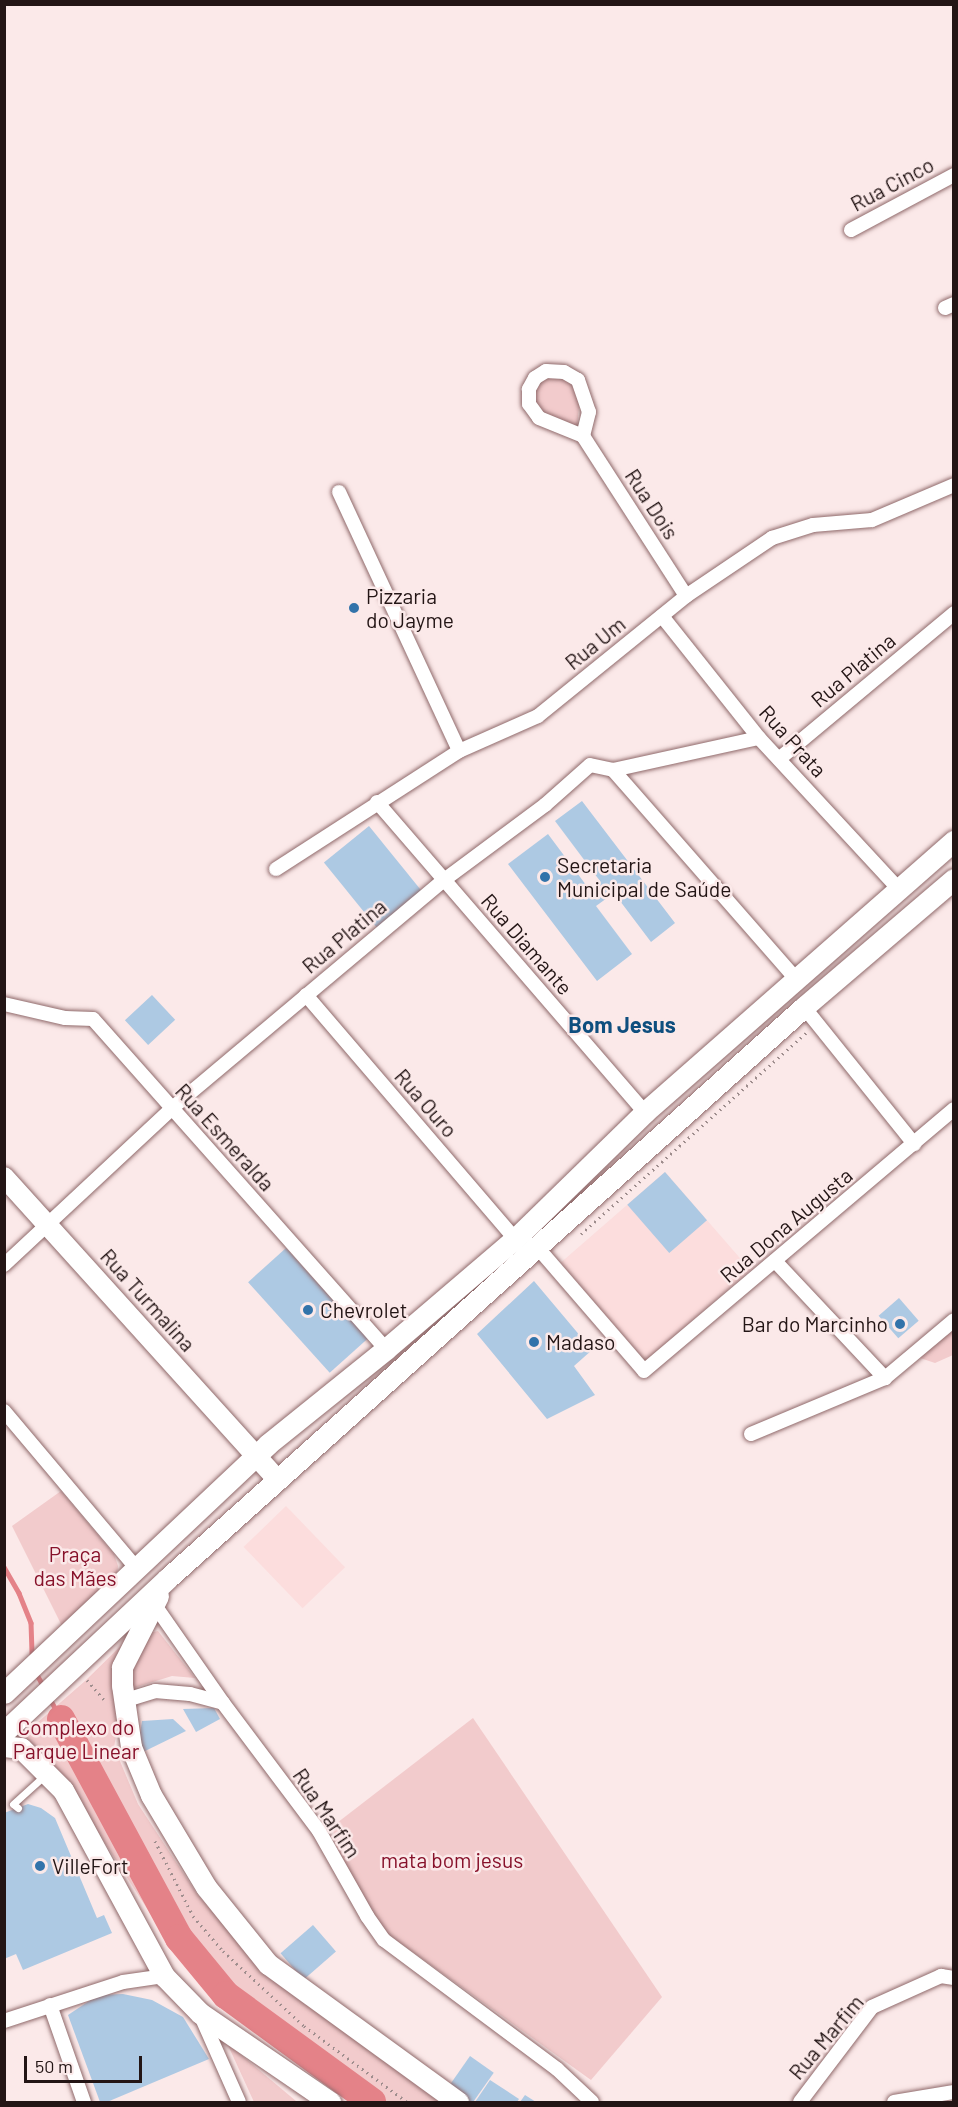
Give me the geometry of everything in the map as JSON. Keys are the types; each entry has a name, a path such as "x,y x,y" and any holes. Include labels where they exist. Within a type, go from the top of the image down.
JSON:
{"main road":[{"path":"5,1693 256,1456 515,1239 645,1112 954,841"},
{"path":"12,1726 134,1613 168,1578 804,1007 954,879"},
{"name":"Rua Turmalina","path":"4,1177 279,1480"},
{"path":"168,1578 122,1666 123,1701 131,1747 151,1795 206,1887 268,1964 458,2103"},
{"path":"4,1746 21,1748 63,1790 164,1976 200,2013 330,2103"}],"street":[{"name":"Rua Cinco","path":"851,230 954,176"},
{"path":"546,371 564,372 578,380 589,412 583,436 539,418 529,404 529,389 535,378 546,371"},
{"name":"Rua Dois","path":"583,436 686,596"},
{"name":"Rua Um","path":"276,869 377,802 459,752 538,716 686,596 772,538 813,525 872,520 954,485"},
{"path":"339,492 459,752"},
{"name":"Rua Platina","path":"779,759 954,613"},
{"name":"Rua Prata","path":"663,615 759,738 899,889"},
{"name":"Rua Platina","path":"4,1265 171,1109 444,880 545,805 590,765 613,770 759,738"},
{"path":"613,770 796,980"},
{"name":"Rua Diamante","path":"377,802 645,1112"},
{"name":"Rua Ouro","path":"306,995 515,1239"},
{"name":"Rua Esmeralda","path":"4,1004 65,1018 93,1019 386,1349"},
{"path":"804,1007 914,1144"},
{"name":"Rua Dona Augusta","path":"538,1248 644,1371 954,1109"},
{"path":"775,1261 885,1378"},
{"path":"751,1434 885,1378 954,1320"},
{"path":"4,1411 136,1569"},
{"path":"134,1613 154,1604"},
{"name":"Rua Marfim","path":"154,1604 223,1703 319,1831 384,1940 557,2069 592,2103"},
{"path":"123,1701 155,1691 190,1694 223,1703"},
{"path":"4,2021 123,1982 164,1976"},
{"name":"Rua Marfim","path":"800,2103 872,2007 941,1976 954,1978"},
{"path":"50,2005 84,2103"},
{"path":"200,2013 238,2099"},
{"path":"894,2103 954,2092"}],"lane":[{"path":"4,1808 16,1806 47,1773"}],"shaded area":[{"path":"665,1172 750,1270 639,1367 554,1268"},
{"path":"286,1506 345,1567 303,1608 244,1547"}],"green space":[{"path":"547,376 558,376 573,381 580,395 577,428 542,414 534,401 533,390"},
{"path":"953,1327 953,1355 935,1363 917,1357"},
{"name":"Praça das Mães","path":"61,1491 114,1554 118,1566 117,1575 63,1628 12,1526"},
{"name":"Complexo do Parque Linear","path":"136,1631 114,1747 138,1804 197,1894 259,1966 447,2102 352,2102 217,1997 169,1943 78,1801 13,1744 85,1681"},
{"path":"158,1631 195,1678 172,1676 127,1690 128,1672 145,1634"},
{"name":"mata bom jesus","path":"473,1718 662,1997 591,2080 378,1927 335,1850 333,1826"},
{"path":"227,2043 296,2101 254,2102"}],"building":[{"path":"582,801 675,923 651,942 614,893 596,906 632,954 597,981 508,864 548,834 589,889 600,881 555,821"},
{"path":"369,826 423,893 378,929 324,863"},
{"path":"152,995 175,1020 148,1045 125,1020"},
{"path":"665,1172 707,1220 669,1253 627,1205"},
{"name":"Chevrolet","path":"286,1248 368,1339 330,1373 248,1282"},
{"name":"Madaso","path":"534,1281 592,1350 574,1366 595,1395 547,1419 477,1334"},
{"path":"899,1298 919,1321 898,1338 879,1316"},
{"path":"214,1708 220,1719 196,1732 183,1709"},
{"path":"173,1719 186,1731 143,1752 140,1734 142,1721"},
{"name":"VilleFort","path":"28,1804 41,1808 55,1818 97,1918 104,1915 112,1933 23,1970 16,1954 4,1959 4,1813"},
{"path":"313,1925 336,1951 304,1980 281,1953"},
{"path":"123,1994 152,2000 183,2017 209,2059 107,2102 100,2102 68,2015 98,1995"},
{"path":"470,2056 494,2073 473,2102 468,2102 448,2088"},
{"path":"490,2080 519,2099 517,2102 475,2102"},
{"path":"525,2095 536,2102 520,2102"}],"waterway":[{"path":"4,1567 19,1593 31,1623 32,1657"},
{"path":"35,1671 44,1687"},
{"path":"49,1697 61,1719"},
{"path":"61,1719 179,1938 226,1995 372,2102"}],"place":[{"name":"Pizzaria do Jayme","path":"354,608"},
{"name":"Secretaria Municipal de Saúde","path":"545,877"},
{"name":"Chevrolet","path":"308,1310"},
{"name":"Bar do Marcinho","path":"900,1324"},
{"name":"Madaso","path":"534,1342"},
{"name":"VilleFort","path":"40,1866"}],"district":[{"name":"Bom Jesus","path":"622,1025"}]}
